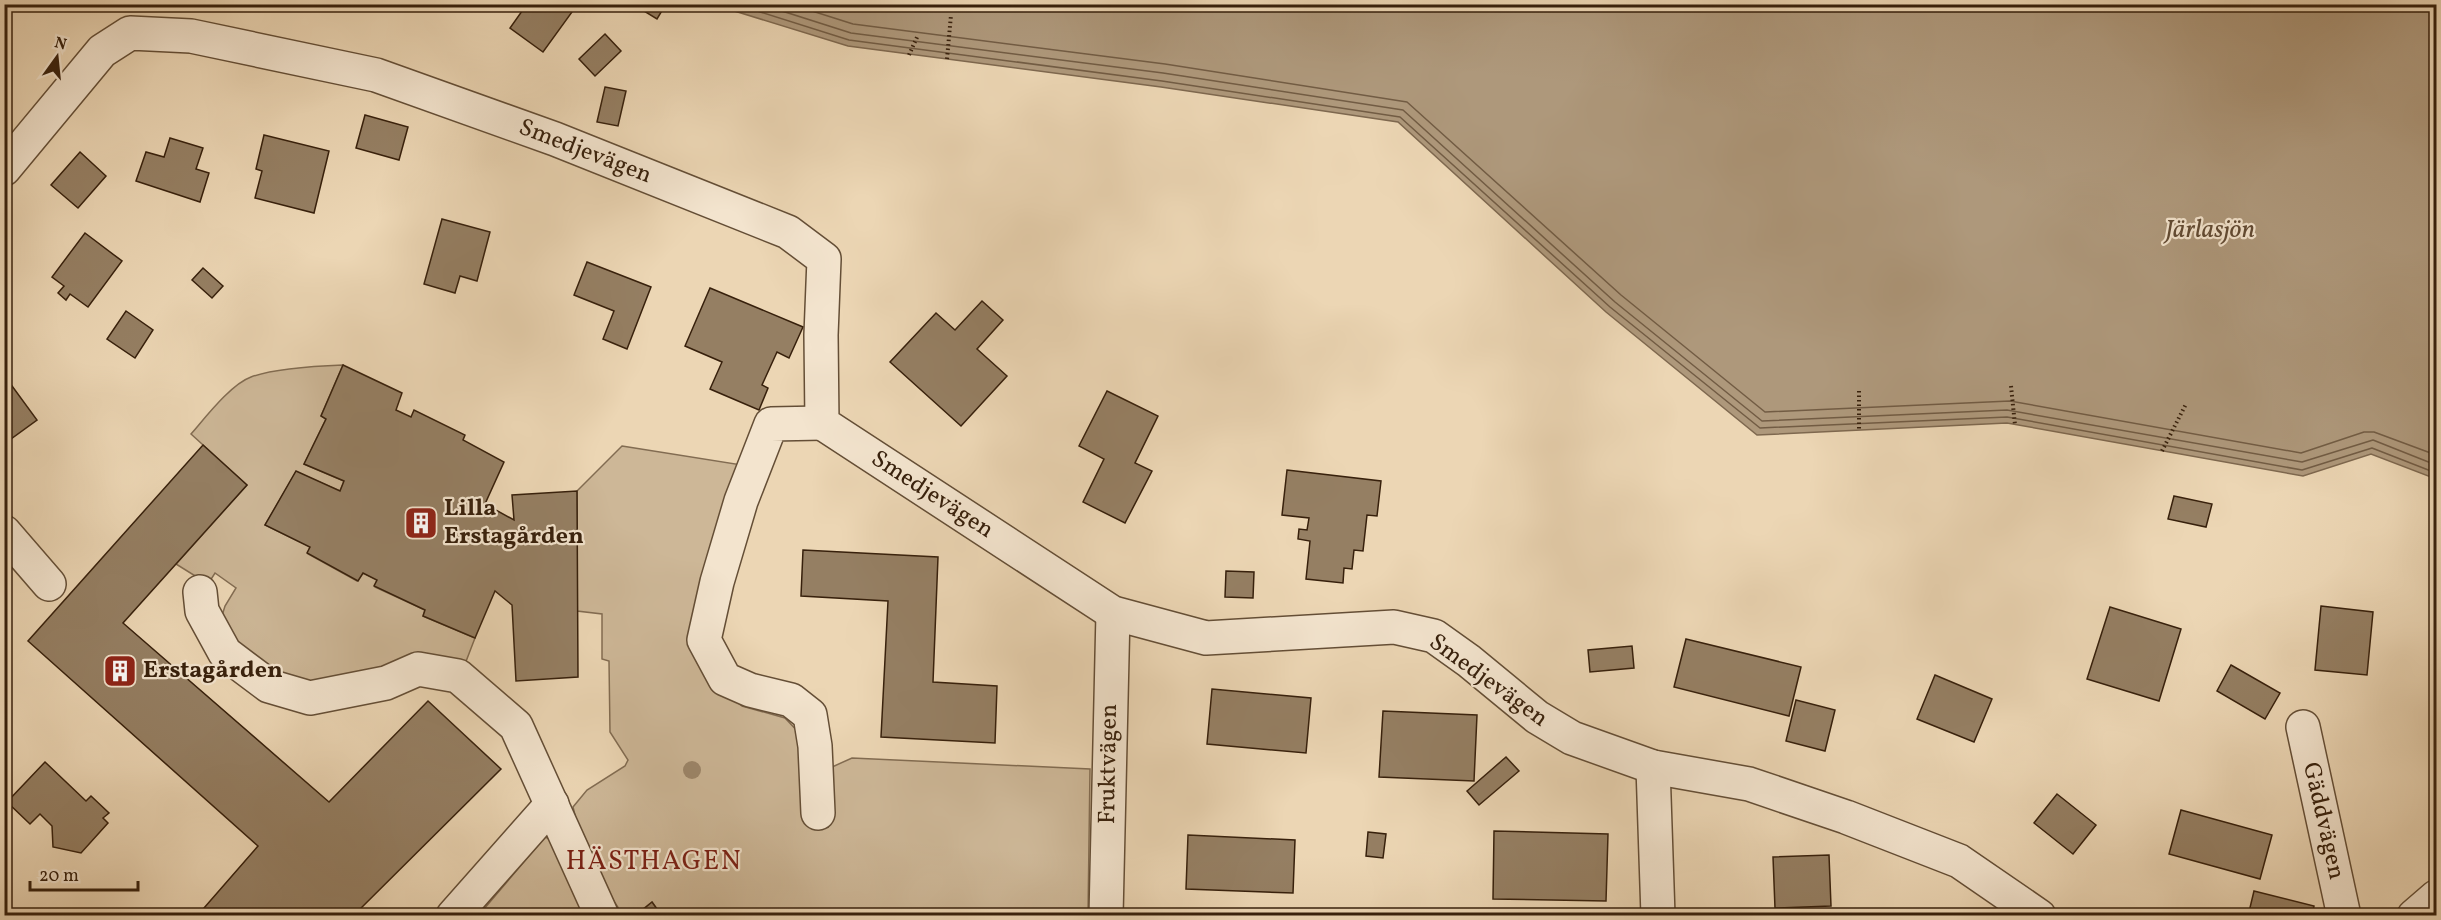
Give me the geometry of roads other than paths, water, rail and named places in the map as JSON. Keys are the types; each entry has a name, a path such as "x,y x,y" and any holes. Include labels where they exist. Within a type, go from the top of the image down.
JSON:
{"street":[{"name":"Smedjevägen","path":"4,169 102,51 130,33 191,36 376,75 555,139 788,232 824,259 821,335 822,423 1113,613 1206,638 1394,627 1434,636 1469,661 1537,717 1572,738 1653,767 1749,784 1856,820 1959,861 2039,915"},
{"path":"818,813 815,746 810,715 791,700 750,690 725,679 704,640 717,582 741,501 771,424 822,423"},
{"path":"4,532 50,584"},
{"path":"200,592 202,611 225,653 269,687 310,698 386,683 418,669 458,676 516,726 602,915"},
{"name":"Fruktvägen","path":"1106,915 1113,613"},
{"name":"Gäddvägen","path":"2302,727 2344,915"},
{"path":"1653,767 1658,915"},
{"path":"453,915 552,804"},
{"path":"2414,915 2436,897"}],"water":[{"name":"Järlasjön","path":"715,5 2436,5 2436,479 2371,454 2303,476 2007,423 1757,435 1606,312 1398,122 1161,87 848,46"}],"place":[{"name":"Lilla Erstagården","path":"421,523"},
{"name":"Erstagården","path":"120,671"}],"district":[{"name":"HÄSTHAGEN","path":"654,862"}]}
